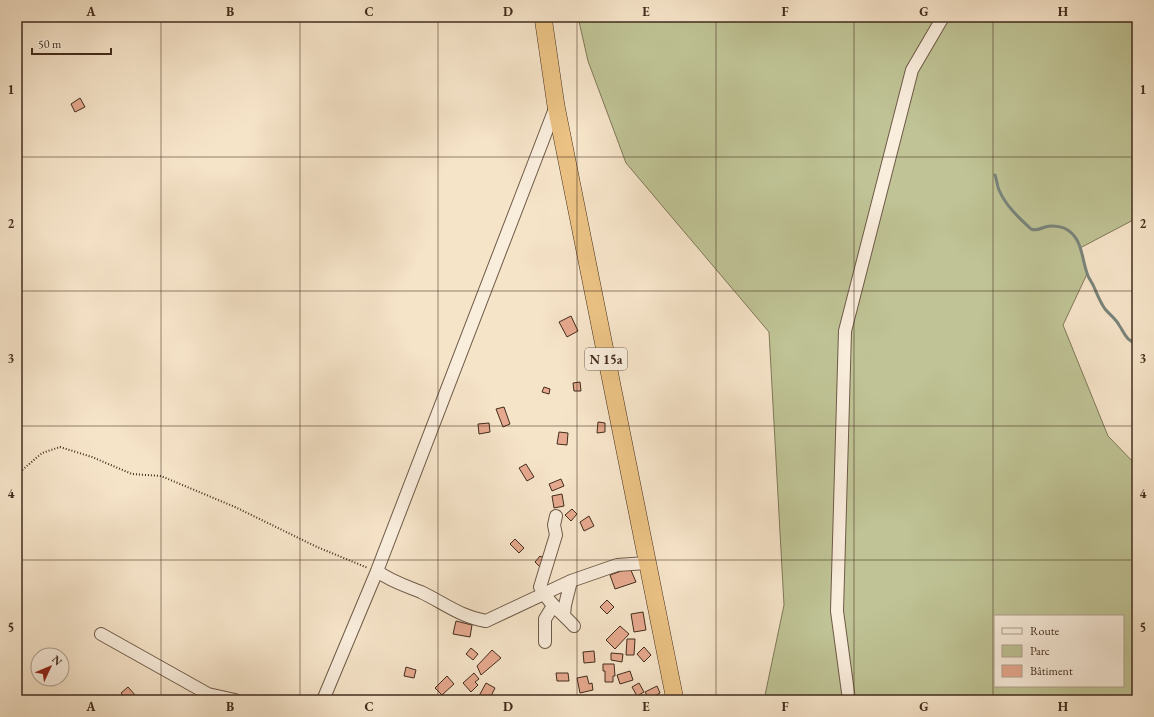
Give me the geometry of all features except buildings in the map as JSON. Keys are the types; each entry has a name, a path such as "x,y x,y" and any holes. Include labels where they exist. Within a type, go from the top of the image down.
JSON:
{"highway":[{"name":"N 15a","path":"543,17 556,106 675,700"}],"street":[{"path":"849,700 837,611 845,331 912,70 943,17"},
{"path":"323,700 377,571 556,106"},
{"path":"556,516 554,525 556,535 540,586 544,595 552,606 564,615 574,626"},
{"path":"377,571 399,584 422,593 473,619 486,621 571,582 617,565 647,563"},
{"path":"564,615 571,582"},
{"path":"545,642 545,619 552,606"},
{"path":"101,634 208,694 236,700"}],"path":[{"path":"17,472 20,472 42,454 60,447 92,457 132,474 161,476 234,507 317,547 377,571"}],"green space":[{"path":"578,17 1137,17 1137,218 1080,248 1087,274 1063,325 1108,436 1137,466 1137,700 764,700 784,605 769,332 626,163 588,61"}],"waterway":[{"path":"995,175 998,188 1005,201 1017,216 1031,229 1036,230 1048,226 1057,226 1067,229 1077,239 1088,275 1102,304 1128,339 1137,344"}]}
